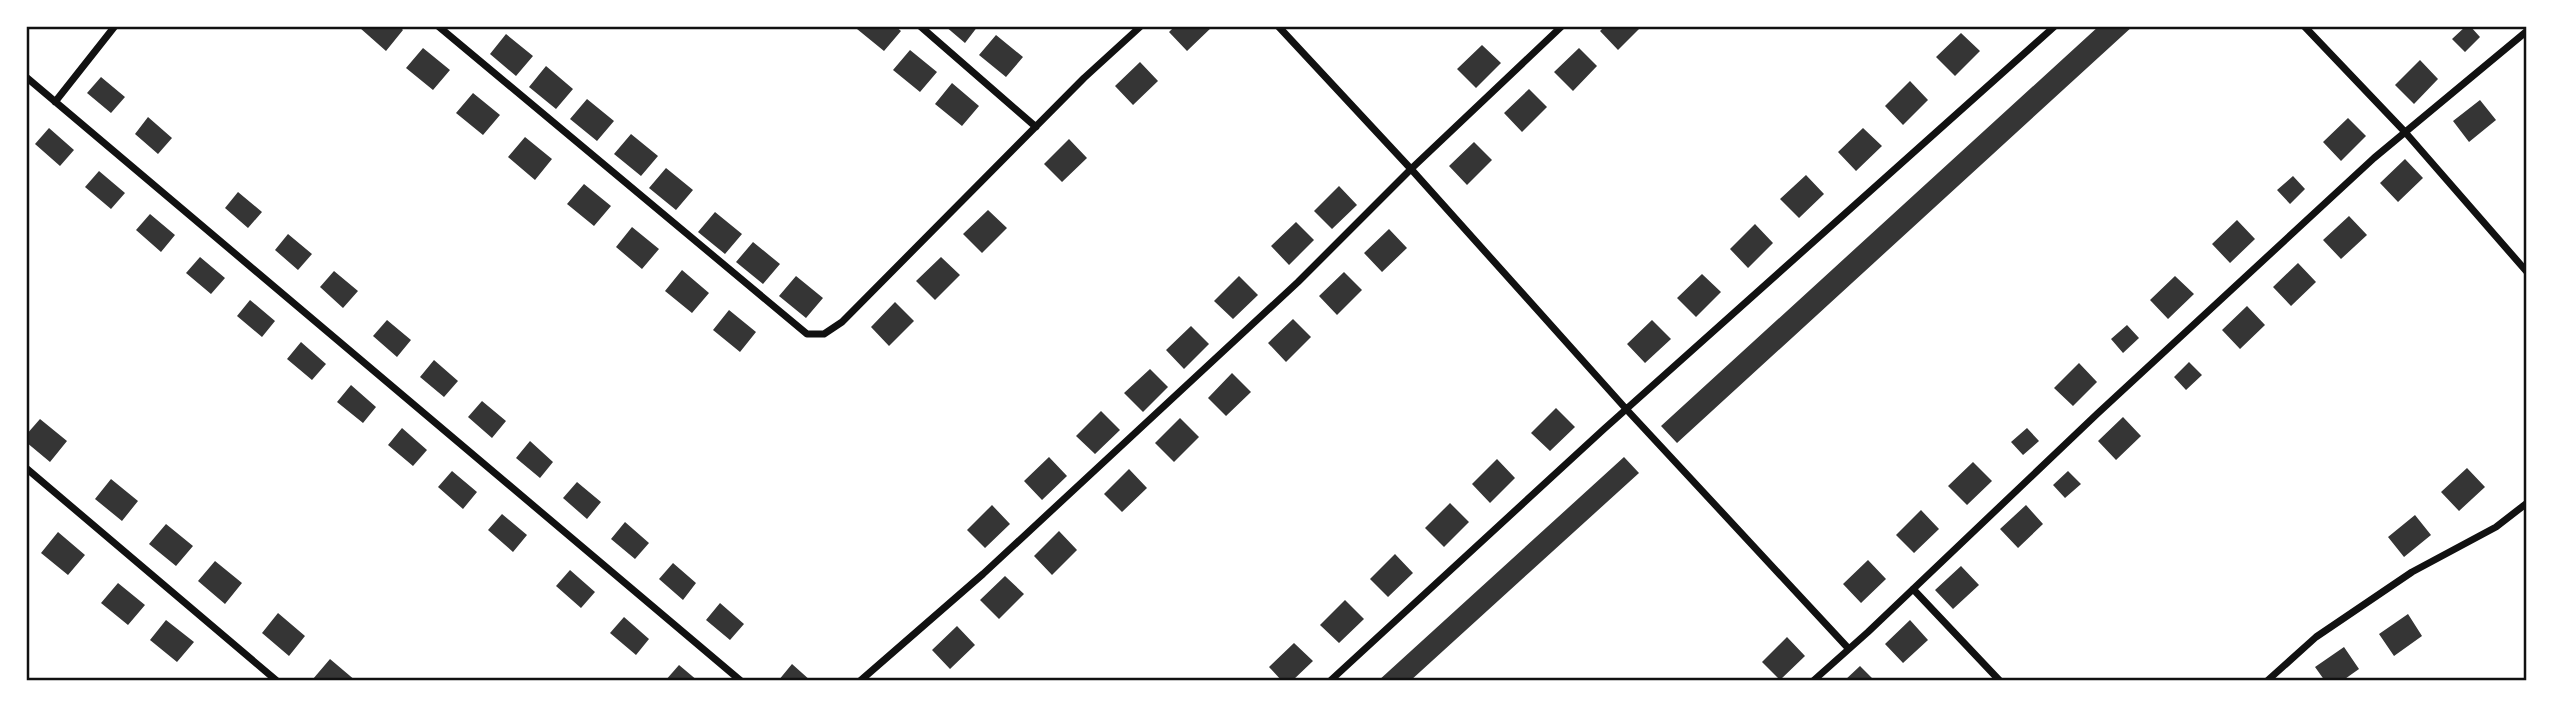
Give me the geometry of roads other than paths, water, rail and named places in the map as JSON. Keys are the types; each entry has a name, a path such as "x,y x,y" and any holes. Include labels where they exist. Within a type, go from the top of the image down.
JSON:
{"street":[{"path":"55,102 115,26"},
{"path":"438,26 807,334 824,334 842,322 1141,26"},
{"path":"920,26 1036,127"},
{"path":"1278,26 1848,649"},
{"path":"860,681 984,574 1288,291 1411,169 1562,26"},
{"path":"1330,681 1627,410 2056,26"},
{"path":"2304,26 2405,132 2527,272"},
{"path":"1813,681 2374,158 2527,31"},
{"path":"26,77 741,681"},
{"path":"26,468 277,681"},
{"path":"2267,681 2316,637 2412,572 2496,527 2527,503"},
{"path":"1913,589 2000,681"}]}
